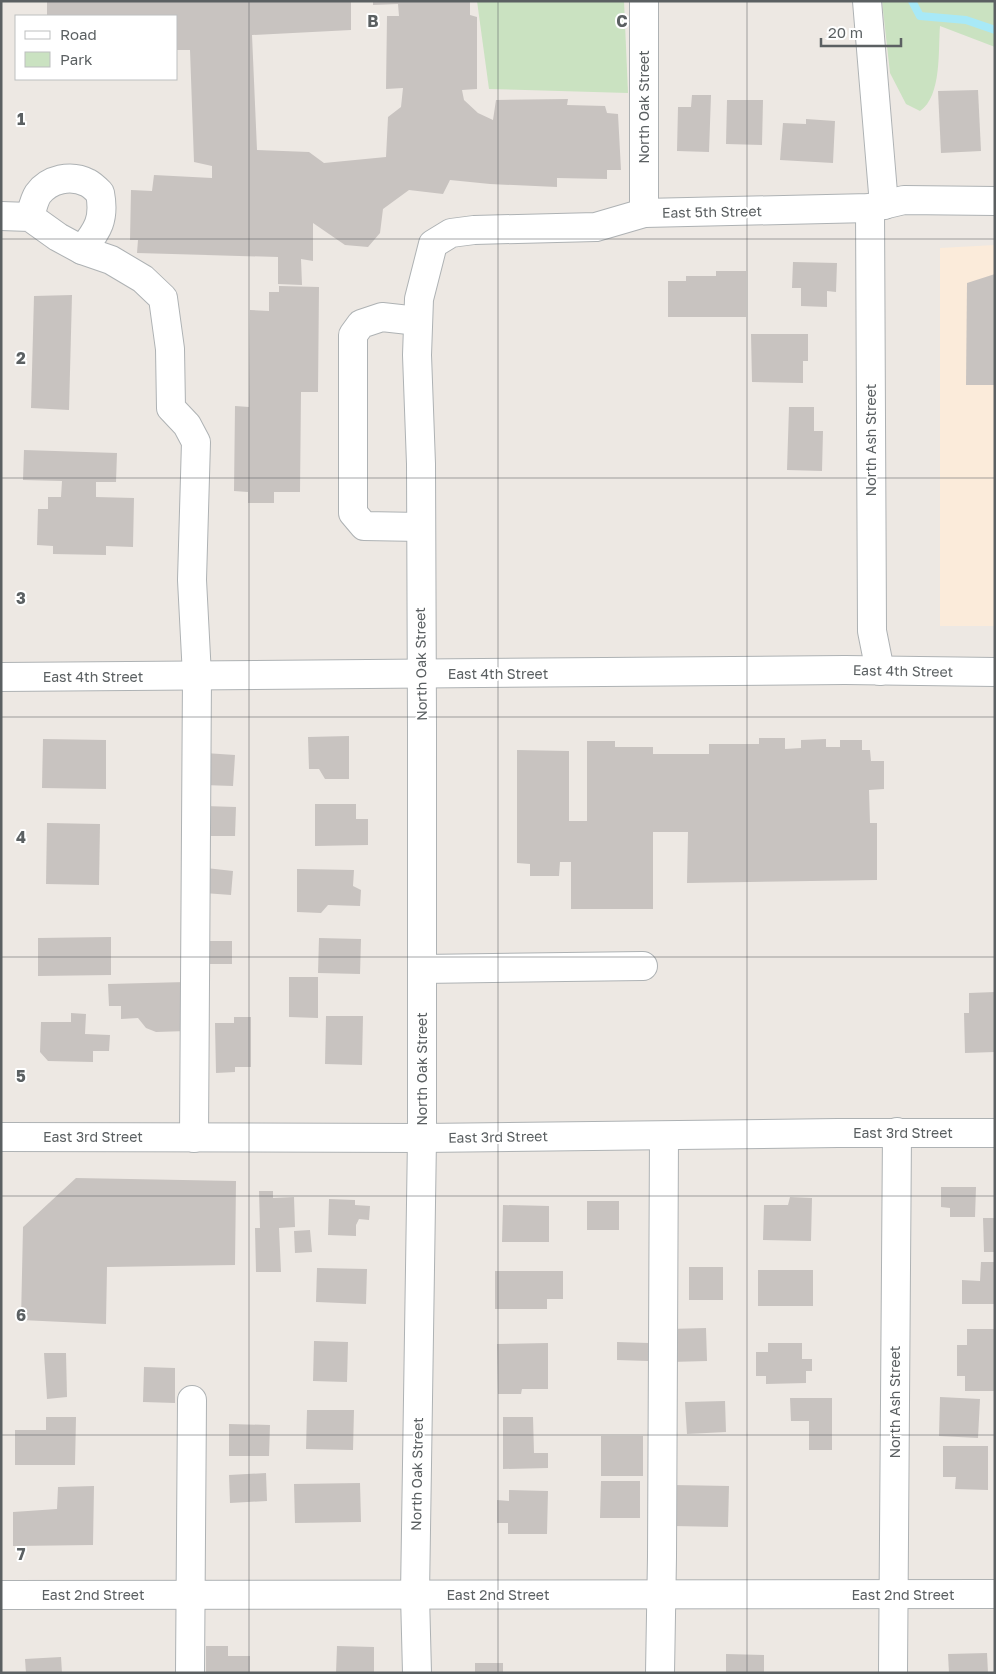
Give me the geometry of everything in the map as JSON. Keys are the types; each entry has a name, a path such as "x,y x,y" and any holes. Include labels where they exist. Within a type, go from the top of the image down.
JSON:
{"street":[{"name":"North Oak Street","path":"644,1 644,213"},
{"name":"North Ash Street","path":"867,1 877,207 872,630 880,671"},
{"path":"30,217 37,195 48,185 62,178 77,179 88,183 100,193 103,208 100,224 82,250"},
{"name":"East 5th Street","path":"433,244 451,233 474,230 596,227 644,213 877,207 904,200 995,201"},
{"path":"1,216 30,217 58,237 82,250 111,260 143,279 163,298 170,349 170,408 187,425 196,442 192,580 197,676 194,1138"},
{"name":"North Oak Street","path":"417,1673 415,1595 422,1138 422,969 420,464 417,355 419,299 433,244"},
{"path":"418,321 382,317 361,324 353,335 353,513 364,526 420,527"},
{"name":"East 4th Street","path":"1,677 880,671 995,672"},
{"path":"422,969 643,966"},
{"name":"North Ash Street","path":"892,1673 897,1132"},
{"name":"East 3rd Street","path":"1,1137 422,1138 897,1132 995,1133"},
{"path":"660,1673 664,1136"},
{"path":"190,1673 192,1400"},
{"name":"East 2nd Street","path":"1,1595 995,1594"}],"shaded area":[{"path":"995,245 995,626 940,626 940,248"}],"green space":[{"path":"477,1 624,1 628,93 489,89"},
{"path":"882,1 995,1 995,47 940,26 938,72 932,95 920,111 906,104 890,73"}],"building":[{"path":"47,1 351,1 351,30 252,35 257,150 309,152 324,163 386,157 388,117 401,107 403,88 386,89 387,16 399,16 398,4 373,5 373,1 470,1 470,15 477,17 477,89 462,90 464,100 478,113 493,120 496,100 568,99 567,105 605,106 607,113 618,114 621,170 607,170 607,179 557,178 557,187 450,180 443,194 409,190 383,209 380,233 368,247 345,245 313,223 313,261 301,259 302,285 278,284 278,257 137,253 138,240 130,240 131,190 152,191 154,175 212,178 212,166 194,162 190,50 178,50 178,15 47,15"},
{"path":"978,90 981,151 941,153 938,91"},
{"path":"692,95 711,95 709,152 677,151 678,107 691,107"},
{"path":"727,100 763,100 762,145 726,144"},
{"path":"806,119 835,121 833,163 780,160 783,123 806,124"},
{"path":"793,262 837,263 836,292 827,291 827,307 801,306 801,288 792,288"},
{"path":"716,271 746,271 746,317 668,317 668,281 686,281 686,276 716,276"},
{"path":"995,274 995,385 966,385 967,283"},
{"path":"279,286 319,287 318,392 301,392 300,492 274,492 274,503 248,503 248,492 234,491 235,406 249,407 250,310 269,311 269,292 279,292"},
{"path":"72,295 69,410 31,408 34,296"},
{"path":"751,334 808,334 808,361 803,361 803,383 752,382"},
{"path":"789,407 814,407 814,431 823,431 822,471 787,470"},
{"path":"24,450 117,453 116,482 96,482 96,497 134,498 133,547 106,546 106,555 53,554 53,546 37,545 38,509 48,509 48,497 61,497 62,481 23,480"},
{"path":"349,736 349,779 325,779 319,769 309,769 308,737"},
{"path":"759,738 785,738 785,749 801,748 801,740 826,739 826,747 840,747 840,740 862,740 862,750 870,750 871,761 884,761 884,789 869,790 870,823 877,823 877,880 687,883 688,832 653,832 653,909 571,909 571,862 560,862 559,876 530,876 530,864 517,863 517,750 569,751 569,821 587,821 587,741 615,741 615,747 653,747 653,754 709,754 709,744 759,744"},
{"path":"43,739 106,740 106,789 42,788"},
{"path":"205,753 235,755 233,786 203,785"},
{"path":"315,804 356,804 356,819 368,819 368,845 315,846"},
{"path":"205,806 236,807 235,836 205,836"},
{"path":"47,823 100,824 99,885 46,884"},
{"path":"206,868 233,871 231,895 204,893"},
{"path":"297,869 354,870 353,886 361,890 360,906 328,905 321,913 297,912"},
{"path":"111,937 111,975 38,976 38,938"},
{"path":"319,938 361,939 360,974 318,973"},
{"path":"203,941 232,941 232,964 203,964"},
{"path":"289,977 318,977 318,1018 289,1017"},
{"path":"186,982 187,1031 156,1032 146,1028 138,1018 121,1019 121,1006 109,1006 108,984"},
{"path":"995,992 995,1052 965,1053 964,1013 969,1013 969,993"},
{"path":"71,1013 86,1014 85,1034 110,1035 109,1051 93,1051 93,1062 48,1061 40,1052 41,1022 71,1022"},
{"path":"326,1016 363,1016 362,1065 325,1064"},
{"path":"234,1017 251,1017 251,1067 235,1067 235,1072 216,1073 215,1023 234,1023"},
{"path":"76,1178 236,1181 235,1265 107,1267 106,1324 21,1320 23,1227"},
{"path":"941,1187 976,1187 975,1217 950,1217 950,1208 941,1207"},
{"path":"259,1191 273,1191 273,1198 294,1197 295,1227 279,1228 281,1272 256,1272 255,1228 260,1228"},
{"path":"790,1197 812,1198 811,1241 763,1240 764,1205 788,1205"},
{"path":"329,1199 355,1200 355,1205 370,1206 369,1220 359,1219 356,1225 356,1236 328,1235"},
{"path":"587,1201 619,1201 619,1230 587,1230"},
{"path":"503,1205 549,1206 549,1242 502,1242"},
{"path":"983,1218 995,1218 995,1252 984,1252"},
{"path":"310,1230 312,1252 295,1253 294,1231"},
{"path":"981,1262 995,1262 995,1304 962,1304 962,1280 980,1281"},
{"path":"689,1267 723,1267 723,1300 689,1300"},
{"path":"317,1268 367,1269 366,1304 316,1302"},
{"path":"758,1270 813,1270 813,1306 758,1306"},
{"path":"495,1271 563,1271 563,1299 547,1299 547,1309 495,1309"},
{"path":"706,1328 707,1361 670,1362 668,1329"},
{"path":"967,1329 995,1329 995,1391 965,1391 965,1376 957,1376 957,1345 967,1345"},
{"path":"314,1341 348,1342 347,1382 313,1381"},
{"path":"617,1342 649,1343 648,1361 617,1360"},
{"path":"548,1343 548,1389 522,1389 521,1394 498,1394 497,1344"},
{"path":"768,1343 802,1343 802,1359 812,1359 812,1371 806,1371 806,1383 766,1384 766,1376 756,1376 756,1352 768,1352"},
{"path":"44,1353 66,1353 67,1397 47,1399"},
{"path":"144,1367 175,1368 175,1403 143,1402"},
{"path":"940,1397 980,1399 978,1438 939,1436"},
{"path":"790,1398 832,1398 832,1450 809,1450 809,1421 791,1421"},
{"path":"725,1401 726,1432 687,1434 685,1402"},
{"path":"307,1410 354,1410 353,1450 306,1449"},
{"path":"46,1417 76,1417 75,1465 15,1465 15,1430 46,1430"},
{"path":"503,1417 533,1417 534,1453 548,1453 548,1468 503,1469"},
{"path":"229,1424 270,1425 269,1456 229,1456"},
{"path":"601,1436 643,1436 643,1476 601,1476"},
{"path":"943,1446 988,1446 988,1490 955,1489 956,1477 943,1477"},
{"path":"266,1473 267,1501 230,1503 229,1475"},
{"path":"601,1481 640,1481 640,1518 600,1518"},
{"path":"360,1483 361,1522 295,1523 294,1484"},
{"path":"673,1485 729,1486 728,1527 672,1526"},
{"path":"94,1486 93,1545 13,1546 13,1512 57,1509 58,1487"},
{"path":"509,1490 548,1491 547,1534 508,1534 508,1523 497,1523 497,1500 509,1501"},
{"path":"206,1646 228,1646 228,1656 250,1656 250,1673 206,1673"},
{"path":"337,1646 374,1647 374,1673 336,1673"},
{"path":"987,1653 988,1673 949,1673 948,1654"},
{"path":"726,1654 764,1655 764,1673 726,1673"},
{"path":"61,1657 62,1673 26,1673 25,1659"},
{"path":"475,1663 503,1663 503,1673 475,1673"}],"waterway":[{"path":"912,1 920,16 966,20 995,30"}]}
